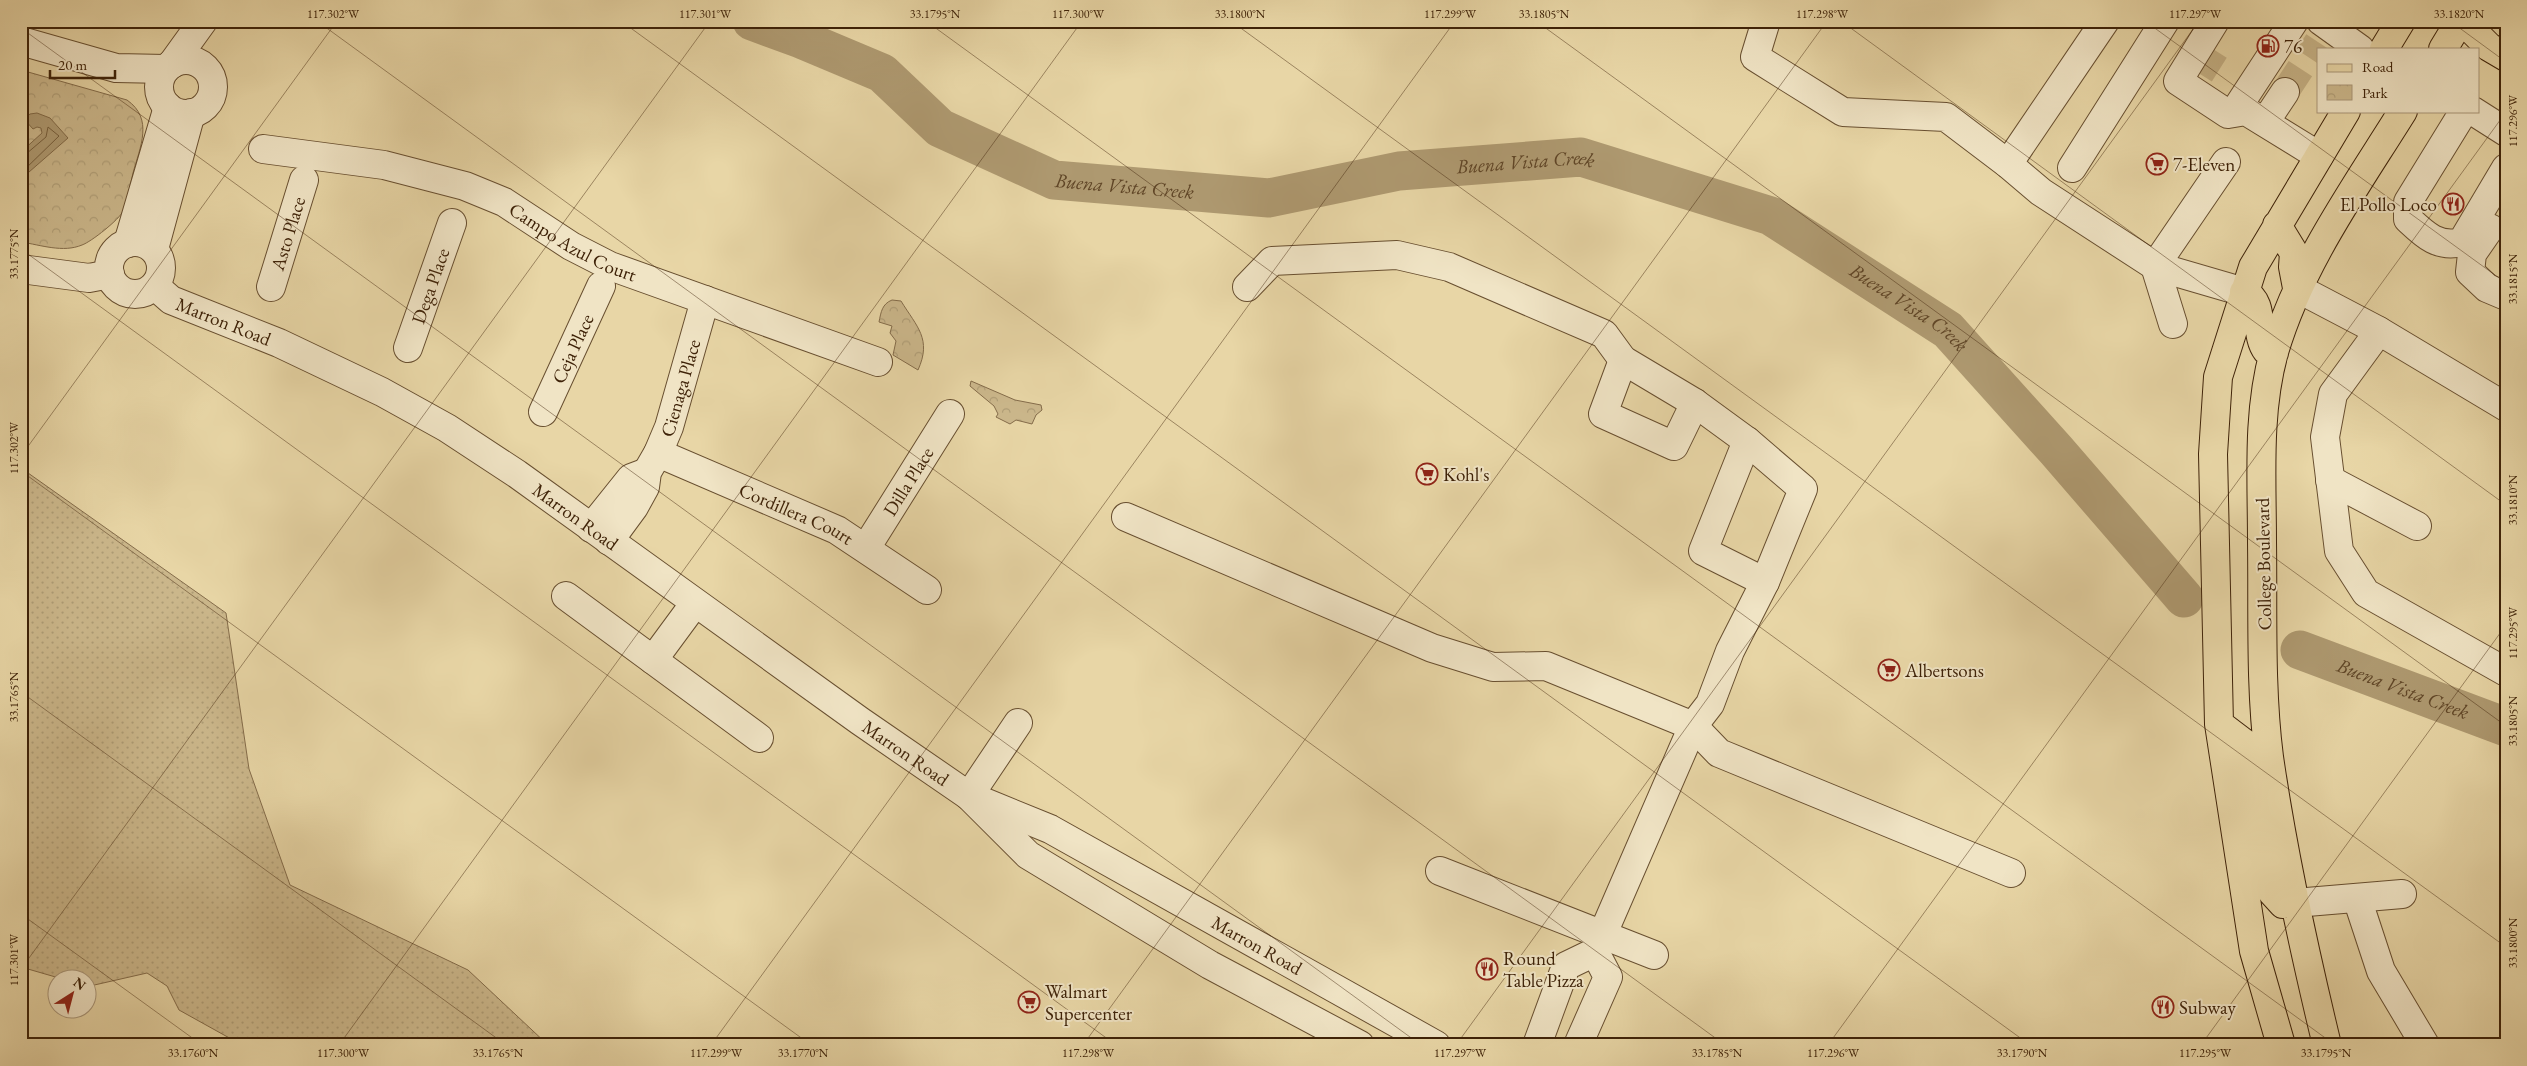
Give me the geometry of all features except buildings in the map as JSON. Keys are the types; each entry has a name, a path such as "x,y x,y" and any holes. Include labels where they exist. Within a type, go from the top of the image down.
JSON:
{"main road":[{"path":"2385,48 2401,21"},
{"path":"2444,48 2461,21 2489,47 2506,57"},
{"path":"2281,1045 2254,951 2219,724 2213,454 2218,377 2253,267 2345,112"},
{"name":"College Boulevard","path":"2327,1045 2295,903 2269,755 2264,670 2261,455 2266,385 2274,353 2297,288 2324,239 2402,112"},
{"path":"2277,225 2294,254 2293,267 2297,288"},
{"path":"2244,292 2250,295 2256,304 2260,336 2264,347 2267,351 2274,353"},
{"path":"2219,724 2244,743 2272,892 2283,904 2295,903"}],"street":[{"path":"1766,21 1755,57 1843,112 1946,117 2008,164 2041,192 2155,266 2244,292"},
{"path":"2008,164 2105,21"},
{"path":"2072,168 2165,21"},
{"path":"2235,111 2294,21"},
{"path":"202,24 205,69"},
{"path":"141,246 172,90 202,24"},
{"path":"2224,27 2190,82 2228,114 2246,110 2319,156"},
{"path":"21,41 116,68 172,90 204,107 212,94 211,78 205,69 195,62 187,61 172,90"},
{"path":"2272,126 2291,96"},
{"path":"2463,112 2408,202 2408,219 2426,236 2448,246 2462,242 2506,168"},
{"path":"2475,112 2506,132"},
{"name":"Campo Azul Court","path":"263,150 308,167 384,165 428,175 464,190 504,202 571,246 606,276 705,300 878,362"},
{"path":"2155,266 2226,162"},
{"name":"Asto Place","path":"271,287 308,167"},
{"path":"2506,203 2472,254 2470,272 2487,288 2506,296"},
{"name":"Dega Place","path":"408,348 452,223"},
{"path":"141,246 159,256 162,272 155,286 141,295 132,295 117,288 110,274 110,262 113,254 141,246"},
{"path":"1247,287 1272,262 1397,255 1449,268 1604,334 1623,360 1695,403 1747,441 1803,489 1765,582 1730,651 1710,704 1693,726 1599,944 1566,966 1537,1045"},
{"path":"2155,266 2173,324"},
{"path":"21,269 89,278 110,274"},
{"name":"Ceja Place","path":"543,412 606,276"},
{"name":"Marron Road","path":"155,286 171,300 279,343 382,392 439,423 518,474 695,603 969,796 1028,855 1210,965 1360,1045"},
{"path":"2297,288 2379,331 2506,407"},
{"name":"Cienaga Place","path":"600,534 641,494 645,487 652,462 668,427 705,300"},
{"path":"2379,331 2333,394 2324,437 2339,551 2366,593 2506,672"},
{"path":"1623,360 1603,414 1674,446 1695,403"},
{"name":"Dilla Place","path":"866,548 950,414"},
{"path":"1747,441 1703,551 1765,582"},
{"name":"Cordillera Court","path":"652,462 837,530 927,590"},
{"path":"2330,480 2418,526"},
{"path":"1126,517 1432,648 1493,667 1546,666 1693,726 1719,753 2011,873"},
{"path":"566,596 759,738"},
{"path":"653,660 695,603"},
{"path":"969,796 1018,723"},
{"name":"Marron Road","path":"969,796 1050,829 1436,1045"},
{"path":"1440,871 1599,944 1654,955"},
{"path":"2295,903 2402,894"},
{"path":"2357,898 2381,971 2425,1045"},
{"path":"1578,1045 1608,977 1599,944"}],"green space":[{"path":"21,70 127,100 140,116 143,134 123,211 105,230 82,245 60,248 21,242"},
{"path":"892,300 901,301 921,334 924,350 918,370 893,355 896,341 890,333 892,326 879,322 884,306"},
{"path":"971,381 1015,400 1041,405 1042,410 1036,415 1032,424 1016,420 1010,424 996,417 998,414 994,406 970,386"},
{"path":"21,468 226,613 249,769 290,885 468,970 548,1045 242,1045 179,1010 167,986 147,973 98,984 98,968 48,968 48,975 21,967"}],"water":[{"path":"37,113 50,118 68,138 21,179 21,152 42,133 41,128 33,129 24,119 30,114"}],"waterway":[{"name":"Buena Vista Creek","path":"752,21 882,73 940,128 1054,180 1269,198 1399,171 1581,157 1771,216 1948,330 2056,450 2184,598"},
{"name":"Buena Vista Creek","path":"2300,650 2506,727"}],"tunnel":[{"path":"2200,74 2222,39"},
{"path":"2285,92 2318,42"}],"place":[{"name":"76","path":"2268,46"},
{"name":"7-Eleven","path":"2157,164"},
{"name":"El Pollo Loco","path":"2453,204"},
{"name":"Kohl's","path":"1427,474"},
{"name":"Albertsons","path":"1889,670"},
{"name":"Round Table Pizza","path":"1487,969"},
{"name":"Walmart Supercenter","path":"1029,1002"},
{"name":"Subway","path":"2163,1007"}]}
